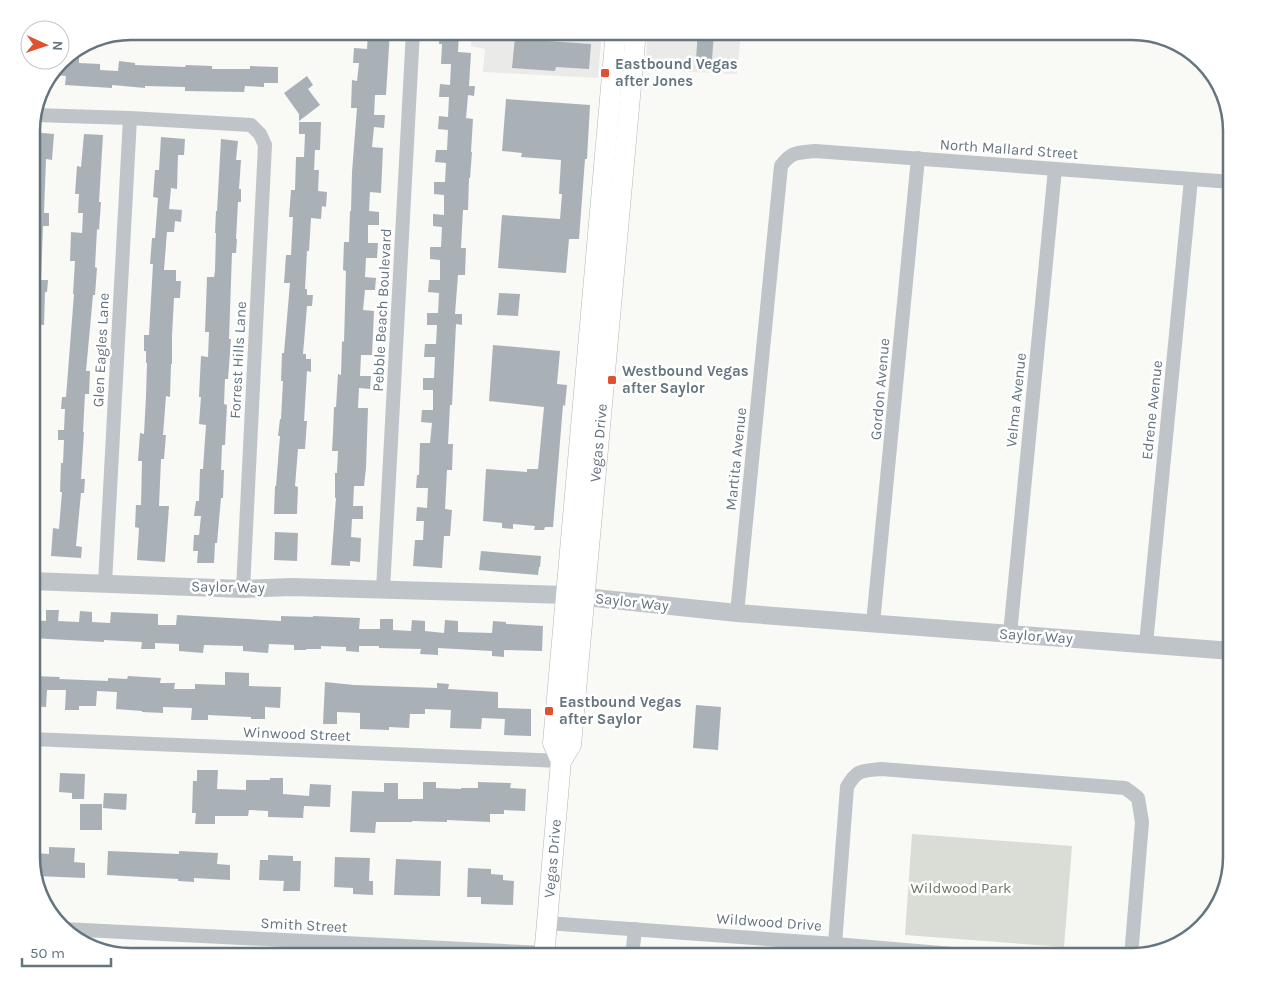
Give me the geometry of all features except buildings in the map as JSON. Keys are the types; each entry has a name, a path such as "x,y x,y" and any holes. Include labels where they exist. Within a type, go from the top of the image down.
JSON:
{"main road":[{"name":"Vegas Drive","path":"575,596 615,40"},
{"name":"Vegas Drive","path":"545,948 561,762 553,743 575,596 635,40"}],"street":[{"name":"Pebble Beach Boulevard","path":"383,590 413,40"},
{"path":"42,115 130,118"},
{"name":"Forrest Hills Lane","path":"130,118 251,125 260,134 265,145 243,589"},
{"name":"Glen Eagles Lane","path":"105,583 130,118"},
{"name":"North Mallard Street","path":"786,159 794,153 815,151 1223,181"},
{"name":"Gordon Avenue","path":"873,624 918,158"},
{"name":"Martita Avenue","path":"737,613 781,166 786,159"},
{"name":"Velma Avenue","path":"1010,634 1055,169"},
{"name":"Edrene Avenue","path":"1146,644 1191,179"},
{"name":"Saylor Way","path":"40,581 243,589 291,587 575,596 737,613 1223,650"},
{"name":"Winwood Street","path":"40,739 561,762"},
{"path":"835,944 846,787 859,771 881,769 1125,788 1132,792 1138,798 1142,822 1132,948"},
{"name":"Wildwood Drive","path":"547,922 882,948"},
{"path":"633,948 635,929"},
{"name":"Smith Street","path":"77,930 414,948"}],"shaded area":[{"path":"471,40 601,40 598,78 483,72 485,49 471,46"},
{"path":"647,40 740,40 737,74 645,70"}],"green space":[{"name":"Wildwood Park","path":"912,834 1072,846 1064,947 905,935"}],"place":[{"name":"Eastbound Vegas after Jones","path":"605,73"},
{"name":"Westbound Vegas after Saylor","path":"612,380"},
{"name":"Eastbound Vegas after Saylor","path":"549,711"}]}
